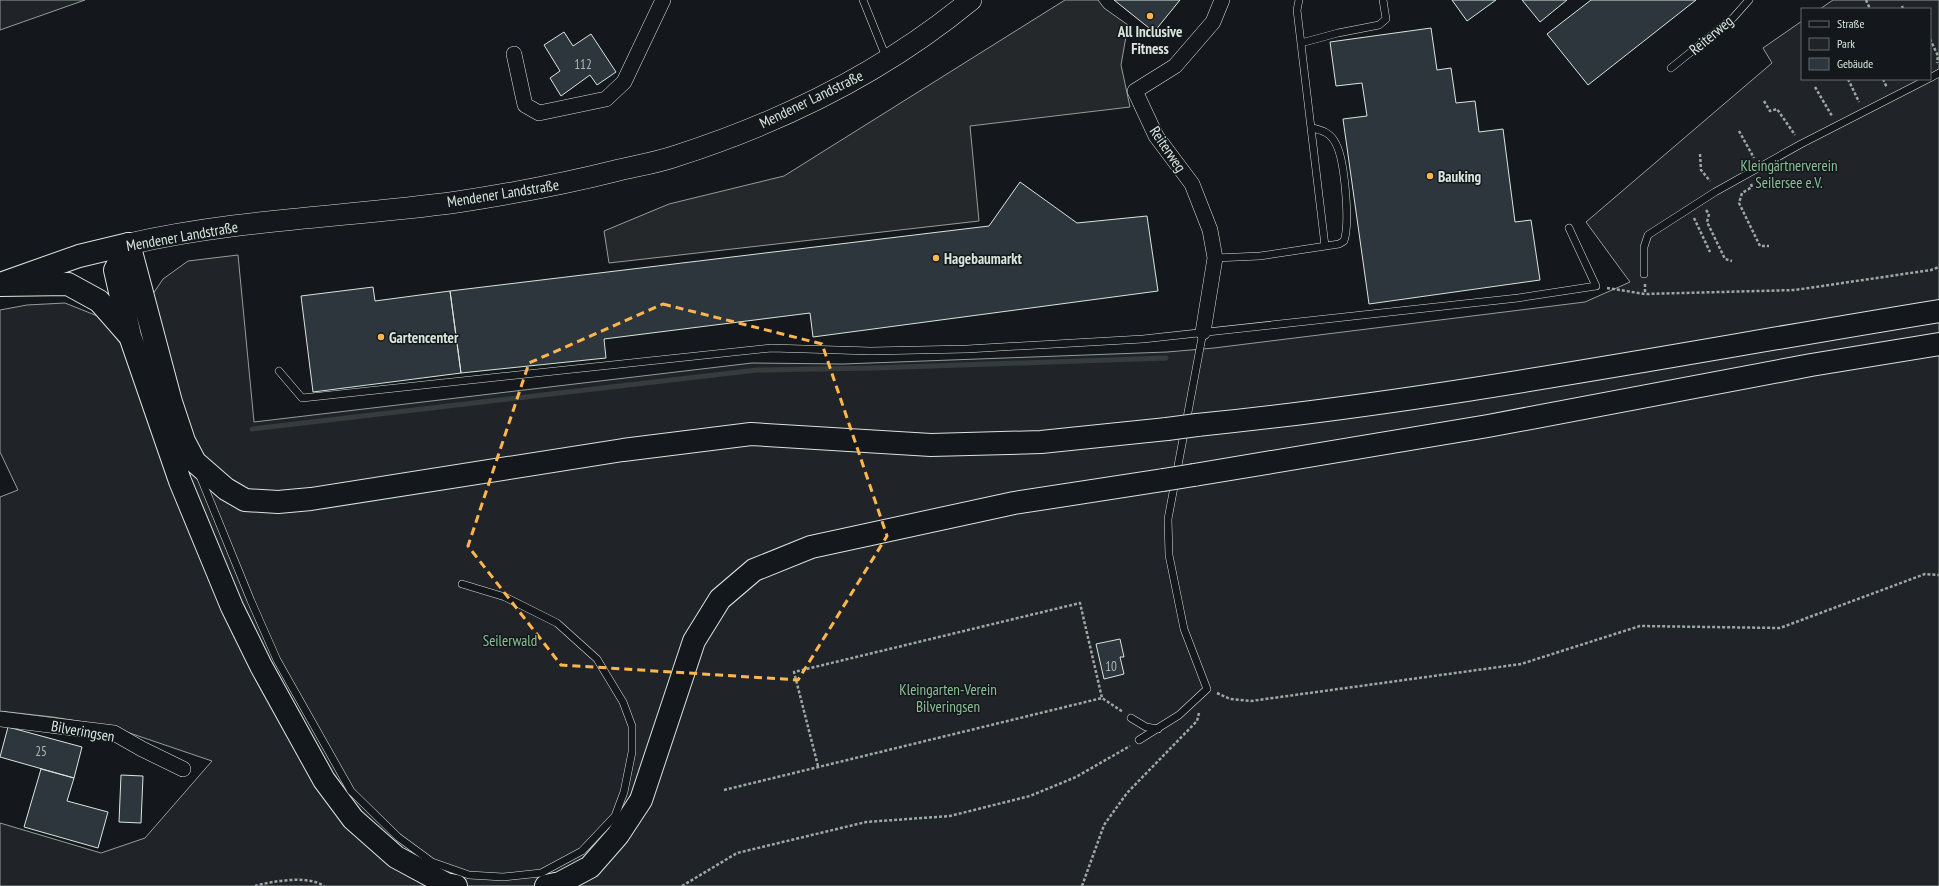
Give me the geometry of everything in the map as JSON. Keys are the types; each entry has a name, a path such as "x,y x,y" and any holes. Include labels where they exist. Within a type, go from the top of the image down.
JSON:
{"main road":[{"name":"Mendener Landstraße","path":"0,284 79,256 194,231 458,202 566,183 667,159 752,129 797,109 854,80 942,24 971,0"},
{"path":"129,244 115,270 130,336 180,481 215,539 232,606 269,663 324,780 353,818 396,856 446,884 456,886"},
{"path":"129,244 171,402 184,440 195,462 226,489 245,500 278,502 623,450 750,434 931,445 1041,442 1276,417 1466,391 1939,311"},
{"path":"0,284 68,284 99,302 130,336"},
{"path":"546,886 560,883 590,867 618,836 641,800 694,641 720,599 754,570 812,547 1014,503 1194,475 1488,426 1811,365 1939,344"}],"street":[{"path":"514,54 525,105 539,113 606,99 624,82 663,0"},
{"name":"Reiterweg","path":"1203,332 1215,258 1210,230 1192,184 1156,136 1135,91 1175,66 1213,22 1222,0"},
{"name":"Bilveringsen","path":"0,719 114,734 183,768"}],"lane":[{"path":"863,0 887,59"},
{"path":"1299,0 1297,10 1325,246"},
{"path":"1301,43 1338,33 1379,25 1386,20 1383,0"},
{"name":"Reiterweg","path":"1671,68 1733,18 1749,0"},
{"path":"1644,274 1644,247 1648,236 1718,191 1801,144 1925,80"},
{"path":"1215,258 1260,256 1339,244 1344,241 1347,232 1343,174 1336,143 1326,131 1312,128"},
{"path":"279,371 302,398 771,348 871,351 967,349 1143,339 1518,298 1596,286 1569,228"},
{"path":"1139,740 1179,715 1206,689 1184,629 1169,555 1168,519 1203,332"},
{"path":"195,462 215,539"},
{"path":"269,663 351,791 398,837 432,862 469,875 503,877 542,874 582,851 615,816 624,792 632,752 632,726 624,702 597,659 557,624 505,597 462,584"},
{"path":"1131,718 1146,727 1158,729"}],"path":[{"path":"1931,41 1938,56 1936,64"},
{"path":"1848,80 1864,112"},
{"path":"1815,87 1837,125"},
{"path":"1764,101 1770,111 1776,108 1801,144"},
{"path":"1739,131 1759,168"},
{"path":"1700,154 1701,170 1718,191"},
{"path":"1746,175 1752,188 1742,193 1739,203 1760,246 1769,246"},
{"path":"1701,202 1709,214 1707,222 1725,259 1732,262"},
{"path":"1689,209 1710,252"},
{"path":"1596,286 1645,294 1795,290 1932,270 1939,267"},
{"path":"1082,886 1104,825 1127,793 1197,721 1206,689 1230,699 1251,701 1520,664 1640,626 1780,628 1925,574 1939,575"},
{"path":"818,766 794,672 1080,603 1102,698 1131,718"},
{"path":"724,790 1102,698"},
{"path":"682,886 737,853 866,822 950,816 1030,796 1076,776 1139,740"},
{"path":"255,886 277,880 318,882 324,886"}],"highlighted area":[{"path":"663,304 822,344 887,536 798,680 561,665 468,546 529,363"}],"green space":[{"path":"0,0 85,0 0,30"},
{"name":"Seilerwald","path":"1833,0 1939,0 1939,886 0,886 0,823 101,853 145,838 212,761 109,726 53,717 0,711 0,497 18,490 0,452 0,310 27,305 65,303 100,317 120,343 163,279 188,261 238,255 254,422 752,363 843,364 1167,352 1214,348 1585,302 1630,282 1586,222 1772,63 1763,48 1801,22 1801,80 1931,80 1931,8 1821,8"}],"shaded area":[{"path":"1065,0 1098,0 1104,8 1128,25 1121,65 1130,107 970,126 979,221 609,263 604,231 669,204 784,176"}],"building":[{"name":"All Inclusive Fitness","path":"1114,0 1180,0 1154,32"},
{"path":"1452,0 1496,0 1467,21"},
{"path":"1522,0 1567,0 1540,22"},
{"path":"1591,0 1696,0 1588,85 1547,34"},
{"name":"Bauking","path":"1431,28 1437,70 1451,68 1456,103 1475,101 1479,132 1503,129 1515,222 1531,220 1540,280 1369,304 1343,119 1367,116 1362,83 1336,86 1330,42"},
{"path":"564,32 573,46 591,34 616,72 597,85 590,75 561,96 550,78 560,71 544,45"},
{"name":"Hagebaumarkt","path":"1020,182 1077,223 1147,216 1158,291 813,337 810,313 604,339 606,358 461,373 450,291 989,226"},
{"name":"Gartencenter","path":"373,287 375,301 450,291 461,373 313,392 301,296"},
{"path":"1120,639 1124,657 1120,657 1124,674 1104,679 1096,644"},
{"path":"8,727 82,747 74,778 0,757"},
{"path":"41,769 74,778 67,801 108,812 98,848 24,827"},
{"path":"121,775 143,776 141,823 119,822"}],"waterway":[{"path":"252,429 757,370 875,368 1166,358"}],"place":[{"name":"All Inclusive Fitness","path":"1150,16"},
{"name":"Bauking","path":"1430,176"},
{"name":"Hagebaumarkt","path":"936,258"},
{"name":"Gartencenter","path":"381,337"}],"park label":[{"name":"Kleingärtnerverein Seilersee e.V.","path":"1789,174"},
{"name":"Kleingarten-Verein Bilveringsen","path":"948,698"}]}
